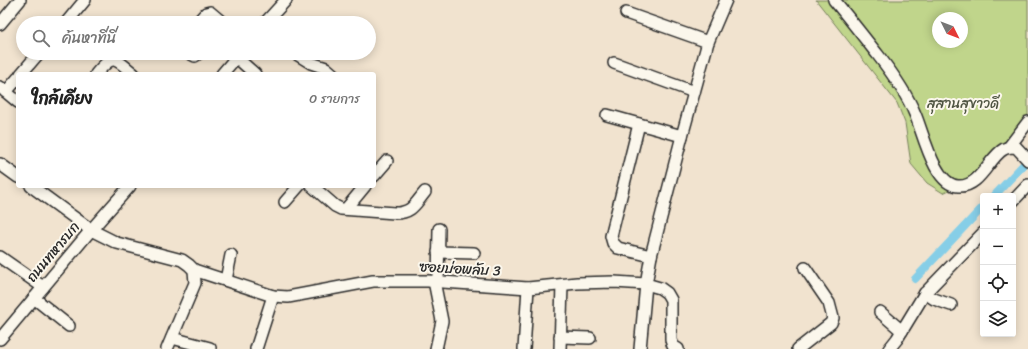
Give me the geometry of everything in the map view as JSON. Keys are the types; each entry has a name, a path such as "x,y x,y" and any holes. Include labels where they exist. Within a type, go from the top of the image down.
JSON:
{"street":[{"path":"0,24 20,0"},
{"path":"72,16 85,0"},
{"path":"271,16 286,0"},
{"path":"640,349 646,284 651,256 708,42 726,0"},
{"path":"834,0 899,83 910,102 937,170 950,183 958,186 966,185 974,181 984,172 1002,150 1009,147 1016,147 1027,156"},
{"path":"203,16 210,12 215,16"},
{"path":"626,13 708,42"},
{"path":"23,72 34,60"},
{"path":"98,72 110,60"},
{"path":"117,60 132,72"},
{"path":"224,72 234,60"},
{"path":"242,60 253,72"},
{"path":"306,60 326,68 331,72"},
{"path":"614,63 694,92"},
{"path":"16,79 3,89 16,100"},
{"path":"607,116 682,136"},
{"path":"1009,147 1028,122"},
{"path":"639,124 611,236 612,243 618,248 651,256"},
{"path":"376,174 387,161"},
{"path":"0,164 16,176"},
{"path":"1016,198 1028,185"},
{"name":"ซอยบ่อพลับ 3","path":"34,188 91,230 117,243 182,260 194,270 273,296 288,297 307,295 373,281 436,281 528,288 614,282 646,284 660,288 667,293 671,300 671,340 675,348"},
{"name":"ถนนทหารบก","path":"0,339 125,188"},
{"path":"285,202 297,188"},
{"path":"314,188 335,206 346,209 403,213 409,211 425,192"},
{"path":"346,209 364,188"},
{"path":"436,349 442,321 436,281 439,229"},
{"path":"889,349 926,293 980,236"},
{"path":"438,252 474,253"},
{"path":"226,280 231,255"},
{"path":"0,257 43,287"},
{"path":"798,349 831,323 833,318 829,303 805,268"},
{"path":"167,349 195,283 194,270"},
{"path":"560,349 562,285"},
{"path":"524,349 528,288"},
{"path":"926,293 934,299 951,304"},
{"path":"256,349 273,296"},
{"path":"34,298 69,326"},
{"path":"880,312 902,331"},
{"path":"560,337 590,338"},
{"path":"172,338 210,348"}],"green space":[{"name":"สุสานสุขาวดี","path":"816,0 1028,0 1028,130 984,172 943,193 927,183 911,164 905,123 897,103"}],"waterway":[{"path":"997,193 1025,163"},
{"path":"915,279 980,210"}]}
